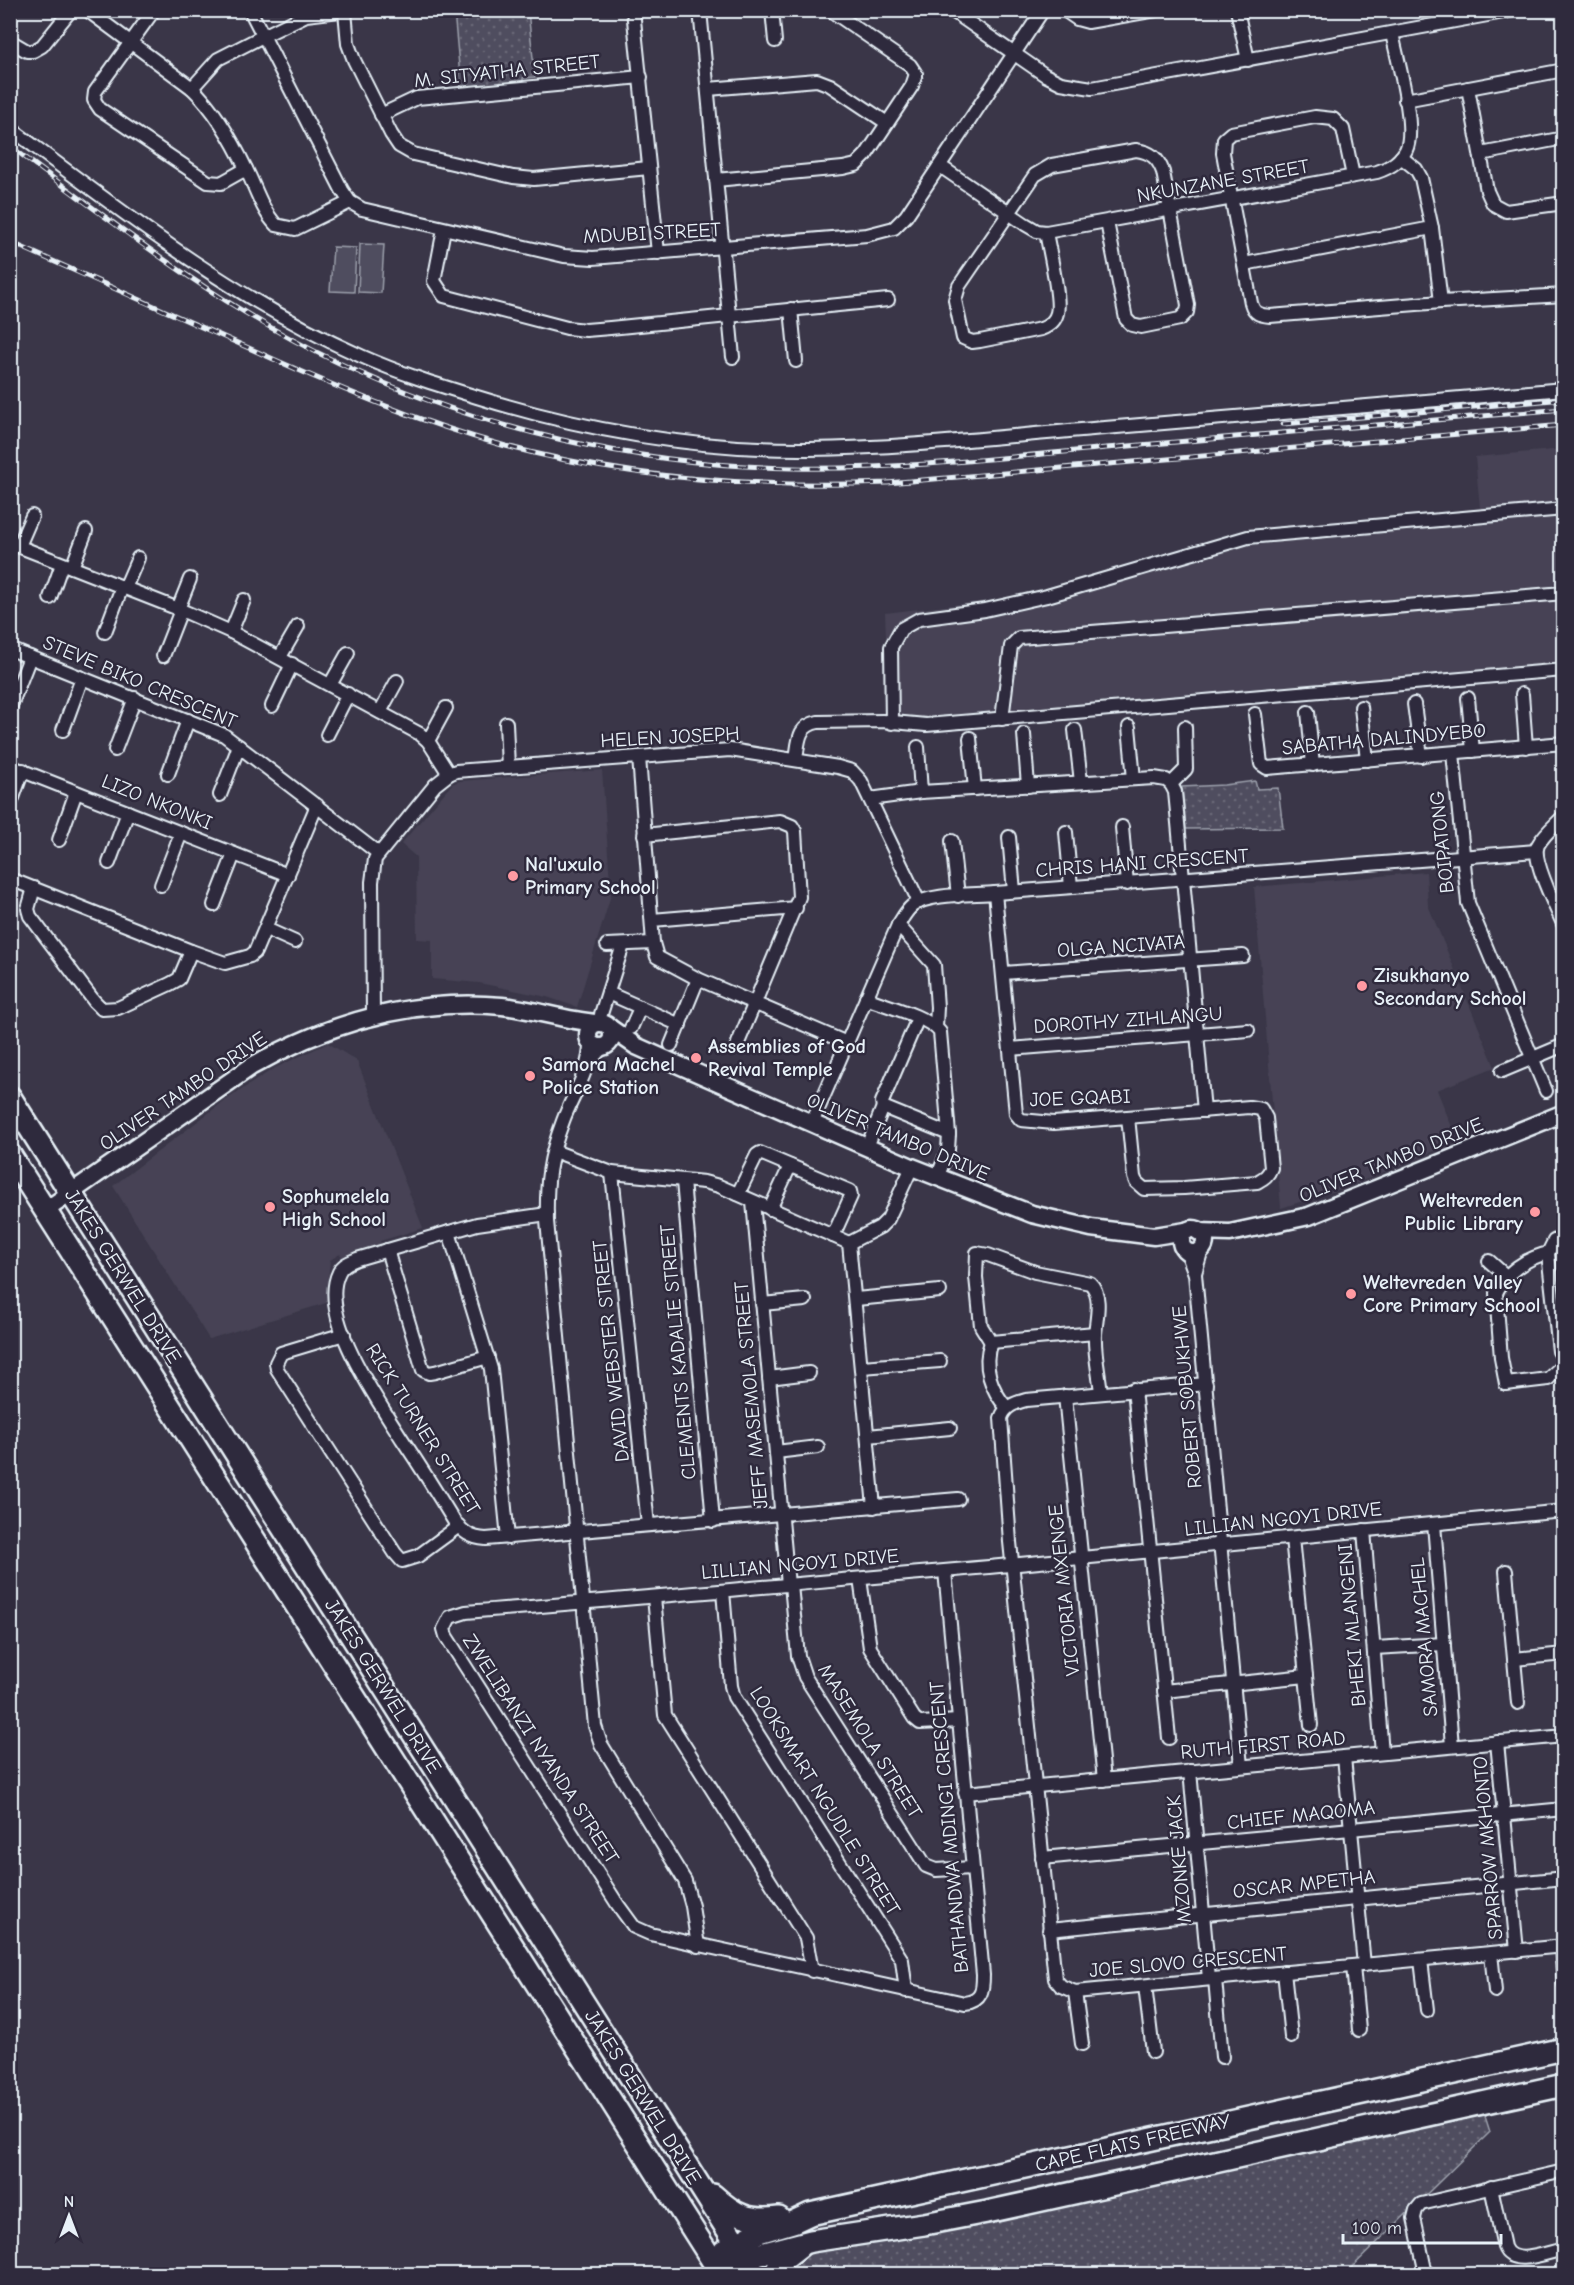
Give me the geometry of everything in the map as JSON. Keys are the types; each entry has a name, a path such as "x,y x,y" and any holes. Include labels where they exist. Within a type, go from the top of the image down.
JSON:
{"highway":[{"name":"JAKES GERWEL DRIVE","path":"10,1097 746,2259"},
{"name":"JAKES GERWEL DRIVE","path":"10,1155 718,2269"},
{"name":"CAPE FLATS FREEWAY","path":"746,2259 759,2232 794,2222 810,2214 1563,2049"},
{"name":"CAPE FLATS FREEWAY","path":"718,2269 811,2241 987,2212 1563,2085"},
{"path":"698,2183 729,2208 745,2217 769,2220 810,2214"},
{"path":"775,2274 777,2266 788,2254 811,2241"}],"street":[{"path":"10,41 27,51 38,49 71,10"},
{"path":"87,10 192,88 215,113 270,219 276,225 295,229 350,202 250,10"},
{"path":"154,10 96,92 94,100 100,109 208,182 221,183 246,169"},
{"path":"633,10 658,254"},
{"path":"700,10 733,357"},
{"path":"772,10 775,41"},
{"path":"716,180 850,167 861,162 912,86 916,78 915,70 830,10"},
{"path":"951,10 1045,75 1061,83 1092,88 1515,10"},
{"name":"MDUBI STREET","path":"350,202 362,209 444,229 578,257 658,254 867,235 888,230 899,224 906,216 1043,10"},
{"path":"1064,10 1077,19 1088,22 1156,10"},
{"path":"1238,10 1248,60"},
{"path":"192,88 218,59 263,36 306,15 347,11 350,52 395,141 404,151 513,177 544,178 649,168"},
{"path":"1392,33 1410,139 1401,157 1416,169 1421,178 1432,228 1441,302"},
{"path":"1405,100 1563,70"},
{"name":"M. SITYATHA STREET","path":"381,115 417,98 641,77"},
{"path":"708,89 818,80 830,85 887,123"},
{"path":"1468,88 1489,197 1498,208 1506,211 1563,203"},
{"path":"1353,176 1345,137 1338,123 1324,117 1227,135 1222,145 1253,310 1263,315 1563,295"},
{"path":"10,128 151,234 217,278 362,357 417,378 538,415 648,438 752,448 867,447 978,440 1563,389"},
{"path":"1481,154 1563,138"},
{"path":"940,166 1009,213 1037,231 1046,232 1058,305 1054,321 1049,326 980,341 966,340 961,334 956,294 1009,213 1035,175 1045,167 1136,150 1150,154 1160,165 1188,305 1187,312 1180,320 1141,327 1132,325 1126,320 1107,222"},
{"name":"NKUNZANE STREET","path":"1046,232 1353,176 1390,167 1401,157"},
{"path":"1244,264 1432,228"},
{"path":"444,229 434,281 440,292 448,298 577,329 610,328 888,300"},
{"path":"791,309 796,361"},
{"path":"892,723 891,647 901,629 919,619 985,610 1047,596 1248,537 1563,508"},
{"path":"32,516 15,544 231,632 348,694 420,734 428,741 449,774 435,785 375,859 372,882 373,1016"},
{"path":"50,598 86,531"},
{"path":"105,632 138,558"},
{"path":"163,656 190,579"},
{"path":"1002,719 1011,646 1019,638 1563,593"},
{"path":"231,632 244,600"},
{"path":"280,657 298,626"},
{"name":"STEVE BIKO CRESCENT","path":"10,649 224,735 378,853"},
{"path":"330,685 348,653"},
{"path":"10,708 30,657"},
{"path":"272,706 292,664"},
{"path":"796,759 801,732 808,724 818,722 856,721 926,725 1563,670"},
{"path":"63,730 82,678"},
{"path":"380,712 397,681"},
{"path":"327,735 348,694"},
{"path":"1522,694 1526,747"},
{"path":"115,750 135,698"},
{"path":"1468,698 1473,751"},
{"path":"1414,704 1421,756"},
{"path":"1361,707 1367,760"},
{"path":"428,741 446,708"},
{"path":"1308,712 1313,765"},
{"name":"SABATHA DALINDYEBO","path":"1255,714 1262,767 1313,765 1563,743"},
{"path":"168,774 188,720"},
{"path":"506,723 508,767"},
{"path":"1129,727 1134,780"},
{"path":"1171,784 1186,769 1185,728"},
{"path":"1075,730 1081,782"},
{"path":"1024,734 1028,786"},
{"path":"970,738 975,789"},
{"path":"220,795 239,747"},
{"path":"918,747 921,792"},
{"name":"HELEN JOSEPH","path":"449,774 721,750 796,759 852,771 857,775 870,799 919,902"},
{"name":"BOIPATONG","path":"1453,753 1468,903 1546,1091"},
{"path":"639,758 653,943 659,960 847,1043"},
{"name":"LIZO NKONKI","path":"10,766 288,875"},
{"path":"10,806 23,770"},
{"path":"870,799 921,792 1161,778 1171,784 1175,792 1184,880 1204,1111"},
{"path":"59,840 76,792"},
{"path":"10,879 190,951 225,963 230,962 250,956 255,952 317,805"},
{"path":"109,863 128,812"},
{"path":"1562,918 1539,866 1536,851 1542,840 1563,816"},
{"path":"644,835 780,821 792,826 796,836 800,890 796,908 738,1043"},
{"path":"1122,827 1127,884"},
{"path":"1066,832 1071,887"},
{"path":"161,885 181,833"},
{"path":"1009,837 1014,891"},
{"path":"952,841 958,896"},
{"name":"CHRIS HANI CRESCENT","path":"919,902 1014,891 1184,880 1536,851"},
{"path":"214,905 234,854"},
{"path":"34,888 28,909 30,916 102,1009 118,1008 179,979 190,951"},
{"name":"JOE GQABI","path":"995,893 1016,1114 1021,1120 1054,1123 1128,1117 1204,1111 1253,1107 1262,1109 1266,1118 1271,1168 1266,1177 1257,1182 1144,1189 1136,1182 1128,1117"},
{"path":"812,1123 898,925 908,909 919,902"},
{"path":"652,920 796,908"},
{"path":"898,925 934,965 936,1027"},
{"path":"266,929 295,942"},
{"path":"606,945 653,943"},
{"path":"623,945 608,993 599,1034 563,1121 548,1169 547,1214 597,1735 685,1881 692,1906 698,1946"},
{"name":"OLGA NCIVATA","path":"1003,973 1243,956"},
{"path":"671,1045 698,979"},
{"path":"608,993 680,1025"},
{"path":"866,998 918,1018 936,1027 941,1035 949,1134 948,1150 937,1178"},
{"name":"OLIVER TAMBO DRIVE","path":"46,1210 252,1066 308,1037 346,1022 434,1006 502,1006 566,1019 579,1028 636,1046 937,1178 1032,1214 1091,1228 1194,1243 1309,1216 1563,1113"},
{"path":"631,1028 640,1008"},
{"path":"867,1147 883,1107 883,1095 918,1018"},
{"name":"DOROTHY ZIHLANGU","path":"1010,1049 1248,1030"},
{"path":"1502,1071 1563,1045"},
{"path":"883,1107 949,1134"},
{"path":"554,1151 612,1173 719,1186 849,1243"},
{"path":"738,1194 759,1154 762,1153 851,1192 833,1236"},
{"path":"770,1209 790,1166"},
{"path":"849,1243 880,1227 888,1219 912,1167"},
{"name":"DAVID WEBSTER STREET","path":"612,1173 648,1525"},
{"name":"CLEMENTS KADALIE STREET","path":"683,1180 713,1521"},
{"name":"JEFF MASEMOLA STREET","path":"753,1202 790,1585"},
{"name":"RICK TURNER STREET","path":"547,1214 513,1218 449,1232 357,1259 345,1264 340,1271 335,1293 339,1320 351,1355 464,1533 478,1539 508,1538 958,1499"},
{"path":"449,1232 488,1357 494,1384 508,1538"},
{"path":"1563,1236 1554,1241 1548,1253 1559,1351 1563,1359"},
{"path":"849,1243 874,1507"},
{"name":"ROBERT SOBUKHWE","path":"1194,1243 1241,1766"},
{"path":"387,1250 423,1370 429,1373 435,1372 488,1357"},
{"path":"1101,1392 1095,1333 1098,1318 1093,1285 1035,1272 976,1253 981,1326 991,1342 987,1358 989,1377 996,1396 1007,1408 1026,1400 1206,1384"},
{"path":"1548,1253 1527,1260 1499,1286 1496,1296 1503,1387 1548,1379 1563,1364"},
{"path":"1489,1261 1507,1277"},
{"path":"856,1299 940,1291"},
{"path":"762,1304 805,1300"},
{"path":"991,1342 1095,1333"},
{"path":"344,1334 281,1353 276,1363 277,1369 402,1561 418,1556 459,1526"},
{"path":"862,1367 940,1360"},
{"path":"769,1378 809,1373"},
{"path":"1134,1389 1169,1738"},
{"name":"VICTORIA MXENGE","path":"1065,1396 1104,1780"},
{"name":"JOE SLOVO CRESCENT","path":"1007,1408 1001,1418 1001,1427 1013,1565 1049,1930 1055,1979 1061,1986 1075,1992 1562,1947"},
{"path":"868,1436 950,1428"},
{"path":"776,1452 818,1447"},
{"name":"LILLIAN NGOYI DRIVE","path":"584,1603 1013,1565 1563,1511"},
{"name":"SAMORA MACHEL","path":"1434,1524 1452,1746"},
{"name":"BHEKI MLANGENI","path":"1364,1530 1382,1753"},
{"path":"1292,1538 1311,1725"},
{"name":"BATHANDWA MDINGI CRESCENT","path":"698,1946 965,2003 977,1999 981,1994 983,1975 945,1571"},
{"path":"1506,1571 1518,1702"},
{"path":"861,1579 867,1641 914,1718 920,1723 959,1721"},
{"name":"MASEMOLA STREET","path":"790,1585 798,1656 805,1677 926,1866 936,1870 972,1868"},
{"name":"LOOKSMART NGUDLE STREET","path":"723,1591 731,1686 734,1697 902,1960 906,1991"},
{"path":"654,1597 665,1715 806,1938 812,1971"},
{"name":"ZWELIBANZI NYANDA STREET","path":"584,1603 456,1614 450,1617 444,1629 446,1636 629,1922 638,1930 698,1946"},
{"path":"1374,1648 1444,1644"},
{"path":"1514,1659 1563,1654"},
{"path":"1164,1691 1306,1676"},
{"name":"RUTH FIRST ROAD","path":"965,1793 1563,1736"},
{"name":"SPARROW MKHONTO","path":"1497,1742 1517,1951"},
{"path":"1344,1756 1357,1898 1359,2030"},
{"name":"MZONKE JACK","path":"1190,1771 1203,1914 1222,2057"},
{"name":"CHIEF MAQOMA","path":"1042,1858 1563,1809"},
{"name":"OSCAR MPETHA","path":"1049,1930 1563,1878"},
{"path":"1562,1947 1563,1983"},
{"path":"1491,1953 1495,1991"},
{"path":"1421,1960 1428,2010"},
{"path":"1284,1972 1291,2037"},
{"path":"1145,1986 1153,2052"},
{"path":"1075,1992 1082,2044"},
{"path":"1426,2274 1414,2223 1416,2210 1424,2202 1563,2171"},
{"path":"1491,2187 1504,2247 1508,2254 1514,2258 1522,2258 1563,2249"}],"shaded area":[{"path":"454,11 528,11 535,77 523,78 523,82 461,88"},
{"path":"360,244 384,245 381,293 358,292"},
{"path":"333,247 356,248 354,292 330,291"},
{"path":"1563,449 1563,673 890,731 885,613 1012,598 1245,531 1480,508 1475,457"},
{"name":"Nal'uxulo Primary School","path":"602,770 611,895 577,1007 547,997 479,983 432,979 432,940 417,939 416,857 401,844 452,784 460,781"},
{"path":"1255,781 1257,789 1278,788 1283,828 1186,829 1182,787"},
{"name":"Zisukhanyo Secondary School","path":"1426,872 1428,905 1495,1067 1437,1090 1458,1142 1455,1143 1449,1138 1443,1140 1442,1148 1350,1186 1281,1208 1254,887"},
{"name":"Sophumelela High School","path":"328,1043 357,1061 423,1228 380,1241 381,1244 343,1258 340,1254 330,1260 326,1303 209,1339 113,1186 223,1102 273,1069"},
{"path":"1484,2113 1490,2132 1345,2274 786,2274 790,2265 805,2250 962,2228"}],"railway":[{"path":"10,146 169,263 210,291 295,341 393,387 448,407 560,440 618,451 676,460 734,465 793,468 877,467 961,462 1564,409"},
{"path":"10,242 313,376 406,414 470,436 549,457 693,479 789,484 887,483 1564,425"},
{"path":"1283,424 1564,399"}],"place":[{"name":"Nal'uxulo Primary School","path":"513,876"},
{"name":"Zisukhanyo Secondary School","path":"1362,986"},
{"name":"Assemblies of God Revival Temple","path":"696,1058"},
{"name":"Samora Machel Police Station","path":"530,1076"},
{"name":"Sophumelela High School","path":"270,1207"},
{"name":"Weltevreden Public Library","path":"1535,1212"},
{"name":"Weltevreden Valley Core Primary School","path":"1351,1294"}]}
